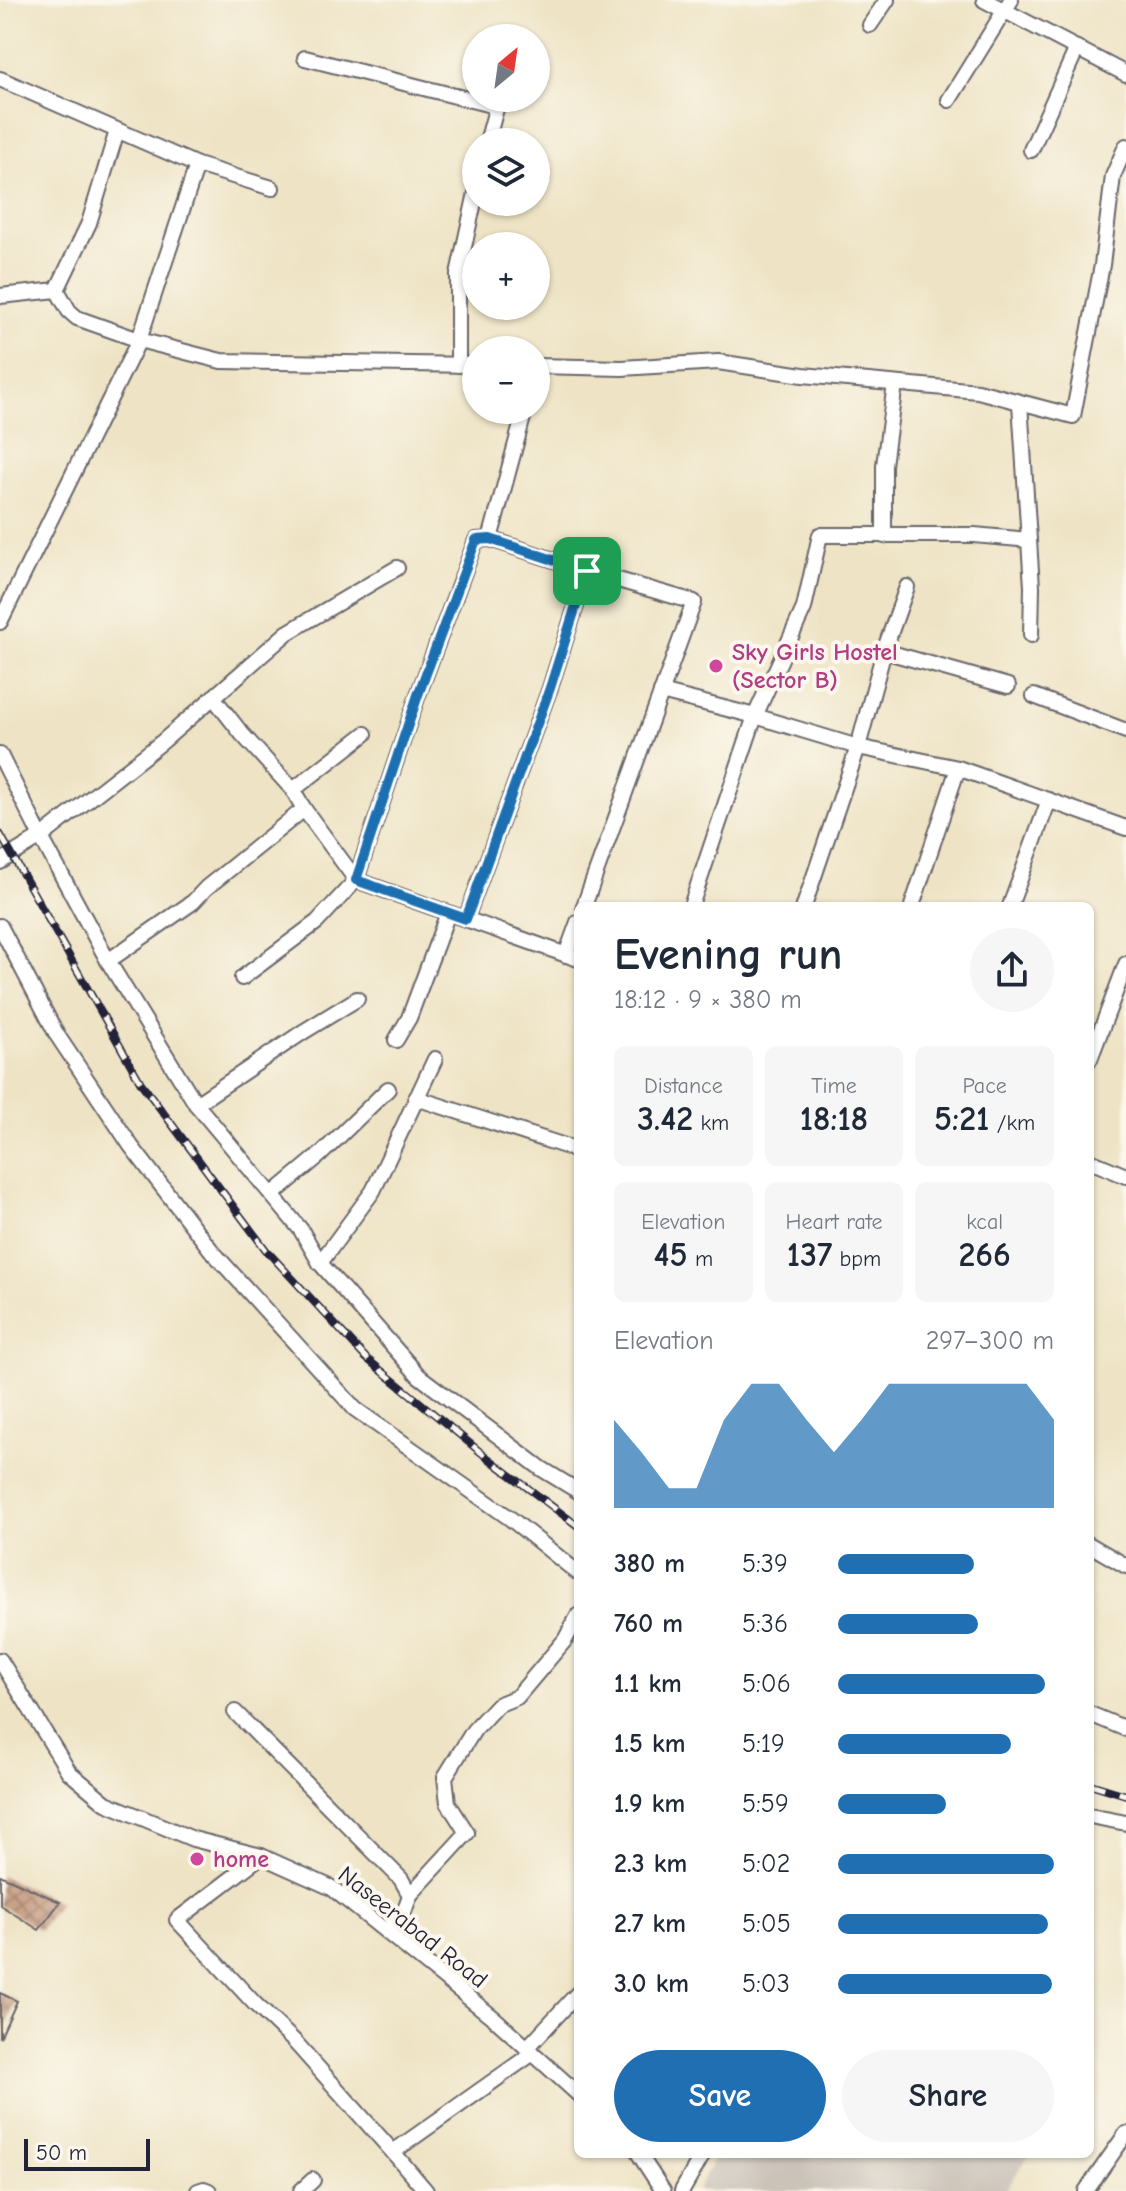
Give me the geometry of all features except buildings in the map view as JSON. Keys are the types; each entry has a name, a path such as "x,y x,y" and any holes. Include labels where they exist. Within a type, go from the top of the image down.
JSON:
{"street":[{"path":"870,25 887,0"},
{"path":"984,0 1008,6 1126,74"},
{"path":"949,100 1008,6"},
{"path":"1031,150 1077,48"},
{"path":"305,58 462,94"},
{"path":"0,79 197,165 272,188"},
{"path":"57,290 89,223 117,131"},
{"path":"550,366 622,368 718,362 803,375 978,391 1073,416 1102,265 1113,176 1126,146"},
{"path":"0,622 139,340 197,165"},
{"path":"458,365 458,274 471,216"},
{"path":"0,296 57,290"},
{"path":"57,290 69,311 77,318 139,340 221,361 462,365"},
{"path":"884,536 884,465 895,384"},
{"path":"1020,403 1032,587 1031,635"},
{"path":"490,539 521,424"},
{"path":"692,902 755,716 804,608 820,535 974,535 1029,540"},
{"path":"242,978 317,922 356,880 418,695 476,540 490,539 694,602 585,902"},
{"path":"0,862 41,837 162,742 287,633 397,568"},
{"path":"466,919 550,688 587,571"},
{"path":"805,902 858,747 884,651 907,587"},
{"path":"884,651 1008,686"},
{"path":"661,692 858,747 958,768 1126,828"},
{"path":"1034,696 1126,731"},
{"path":"213,697 293,790 356,880 572,957"},
{"path":"293,790 365,734"},
{"path":"0,755 108,961 196,1104 273,1194 301,1230 320,1263 419,1376 542,1469 574,1489"},
{"path":"913,902 958,768"},
{"path":"1011,902 1049,800"},
{"path":"108,961 193,902 304,809"},
{"path":"396,1040 409,1018 448,913"},
{"path":"0,926 57,1035 131,1146 211,1250 355,1409 511,1519 574,1570"},
{"path":"1094,1048 1126,964"},
{"path":"196,1104 357,999"},
{"path":"320,1263 373,1191 435,1059"},
{"path":"273,1194 321,1154 388,1089"},
{"path":"416,1098 574,1150"},
{"path":"1094,1163 1126,1176"},
{"path":"1094,1547 1126,1566"},
{"path":"387,1930 404,1912 410,1895 467,1833 448,1803 445,1777 474,1730 497,1705 517,1697 565,1640 574,1623"},
{"name":"Naseerabad Road","path":"0,1660 69,1772 106,1803 193,1839 261,1856 332,1888 495,2019 574,2090"},
{"path":"235,1712 401,1879 410,1895"},
{"path":"1094,1716 1126,1729"},
{"path":"1094,1817 1126,1823"},
{"path":"261,1856 177,1920 294,2041 426,2191"},
{"path":"393,2152 530,2050 574,1998"},
{"path":"1086,2191 1126,2134"},
{"path":"642,2158 663,2191"},
{"path":"682,2191 701,2158"},
{"path":"301,2191 313,2180"},
{"path":"198,2191 209,2191"}],"shaded area":[{"path":"714,2158 1027,2158 1005,2191 697,2191"}],"railway":[{"path":"0,834 141,1083 266,1250 366,1358 484,1455 574,1523"},
{"path":"1094,1785 1126,1795"}],"place":[{"name":"Sky Girls Hostel (Sector B)","path":"716,666"},
{"name":"home","path":"197,1859"}],"route":[{"path":"490,539 587,571 550,688 466,919 356,880 418,695 476,540 490,539"}]}
